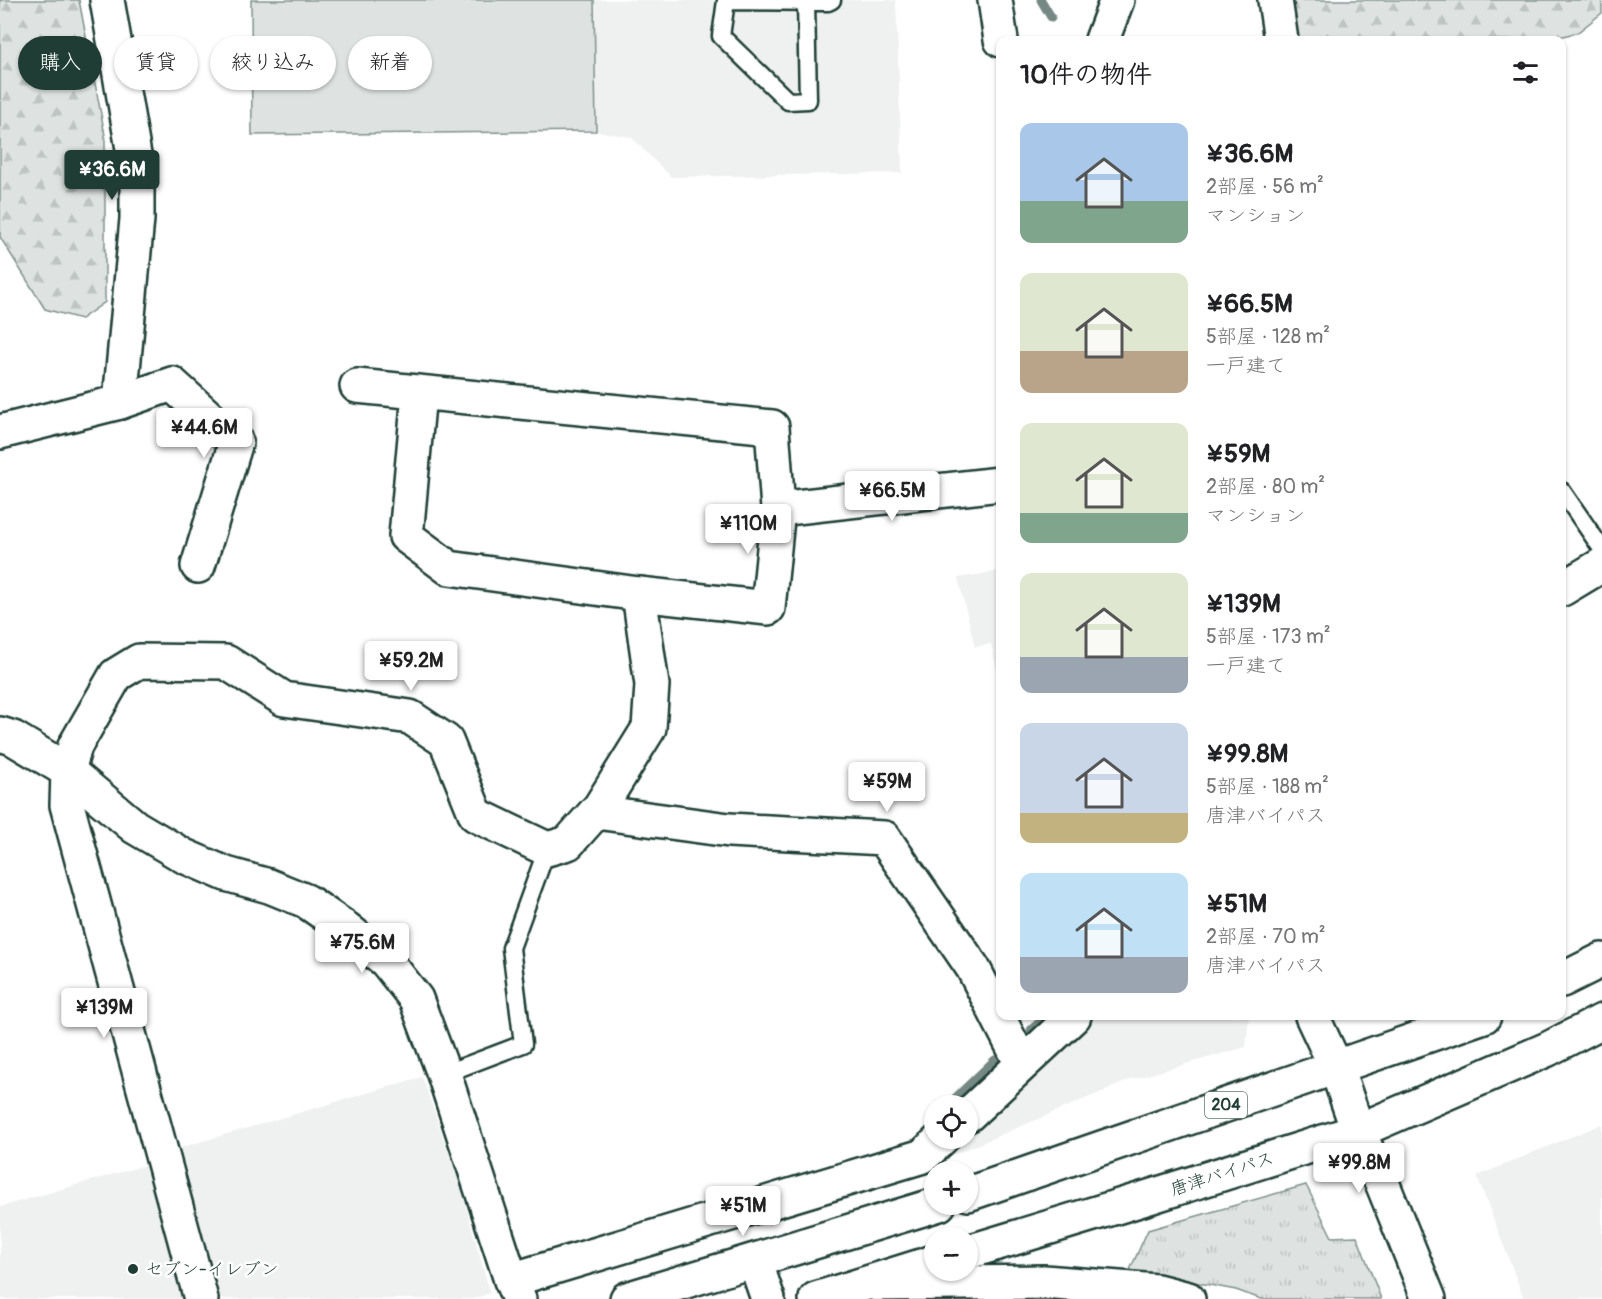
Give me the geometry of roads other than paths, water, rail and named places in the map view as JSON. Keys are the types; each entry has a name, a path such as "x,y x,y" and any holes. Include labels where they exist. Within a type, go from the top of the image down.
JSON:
{"main road":[{"path":"107,0 137,172 137,219 120,402"},
{"path":"995,0 1000,36"},
{"path":"1104,36 1117,0"},
{"path":"1275,0 1280,36"},
{"path":"0,432 120,402 172,384 236,442 198,566"},
{"path":"357,386 772,427 778,509 768,608 639,594 449,568 406,536 419,393"},
{"path":"778,509 996,484"},
{"path":"1566,587 1602,565"},
{"path":"201,1299 68,805 68,771 75,746 116,675 139,661 226,663 284,699 410,717 446,741 476,815 547,849 568,843 596,812 649,728 652,685 639,594"},
{"path":"0,734 13,738 68,771 135,827 184,856 226,874 269,886 306,901 348,930 386,961 416,999 444,1074 515,1290 923,1156 930,1149"},
{"path":"596,812 729,830 884,838 972,968 996,1014"},
{"path":"1566,978 1602,960"},
{"path":"999,1020 1022,1064"},
{"path":"978,1106 1070,1020"},
{"path":"1314,1020 1336,1067 1358,1131 1430,1299"},
{"name":"204","path":"978,1191 1472,1020"},
{"name":"唐津バイパス","path":"978,1249 1358,1131 1548,1049 1602,1021"},
{"path":"627,1299 924,1209"},
{"path":"755,1261 768,1299"},
{"path":"816,1299 924,1265"},
{"path":"859,1284 1044,1282 1157,1291 1188,1299"}],"lane":[{"path":"806,2 808,100 788,101 721,36 726,1 828,2 832,0"},
{"path":"1566,497 1602,549"},
{"path":"444,1074 523,1044 511,948 547,849"}],"waterway":[{"path":"1041,0 1051,17"},
{"path":"1031,1030 1042,1020"},
{"path":"958,1095 995,1060"}],"place":[{"name":"セブン-イレブン","path":"133,1269"}]}
